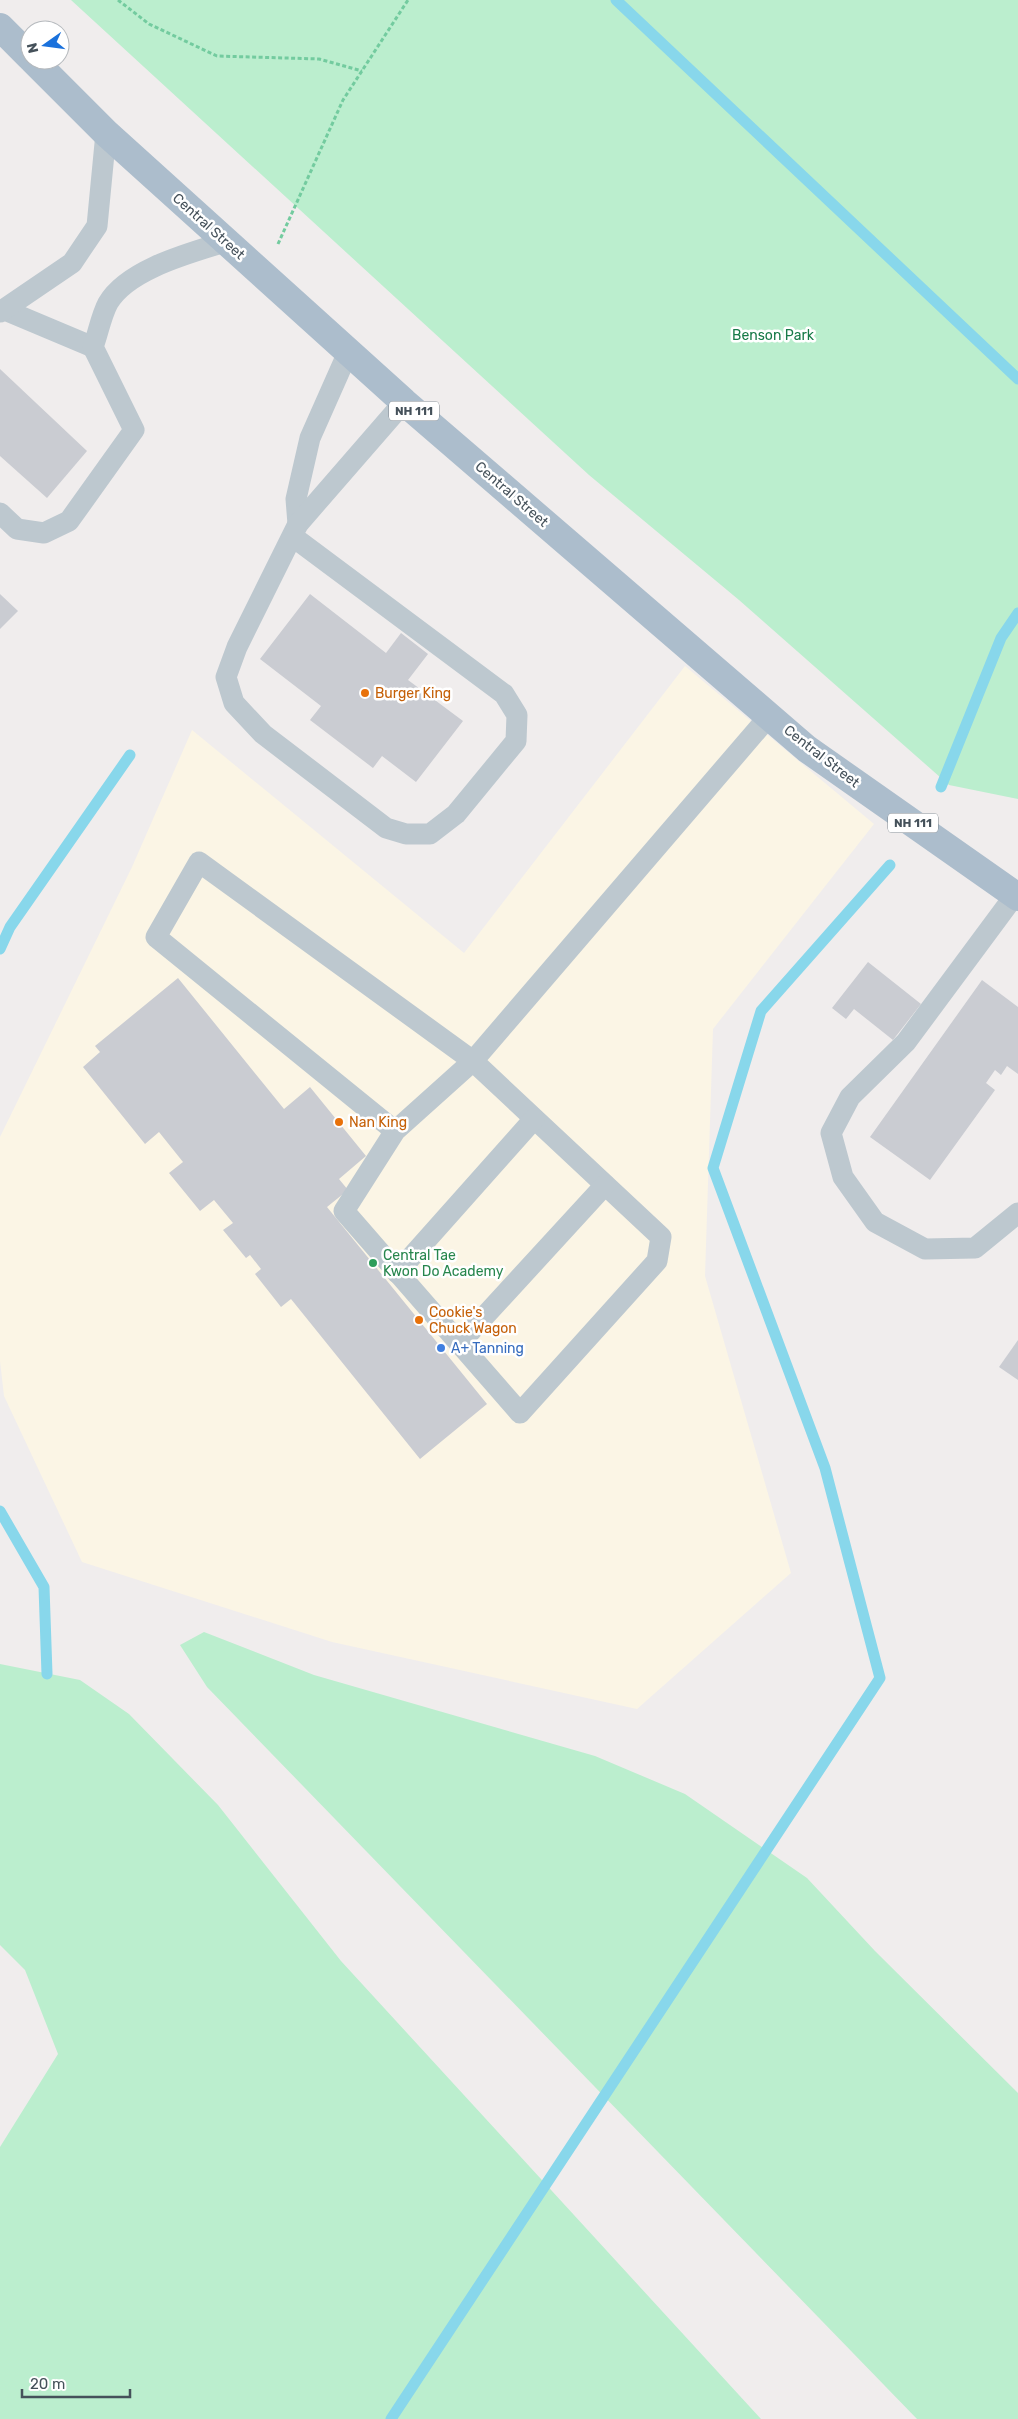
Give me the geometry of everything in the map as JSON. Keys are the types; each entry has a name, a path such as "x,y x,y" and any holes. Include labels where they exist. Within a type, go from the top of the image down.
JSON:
{"main road":[{"path":"0,27 20,47"},
{"name":"Central Street","path":"43,70 106,133 225,242 349,350 404,402 807,748 1016,896"}],"lane":[{"path":"2,311 72,263 97,226 106,133"},
{"path":"93,347 108,303 125,286 167,260 225,242"},
{"path":"0,513 17,529 44,533 68,521 134,430 93,347 2,311"},
{"path":"295,530 296,499 310,438 349,350"},
{"path":"295,530 504,694 517,715 516,741 456,814 430,834 406,834 386,828 263,734 234,703 226,677 237,647 295,530 404,402"},
{"path":"395,1131 156,936 199,862 473,1062 661,1237 657,1261 520,1413 344,1212 395,1131 473,1062 770,715"},
{"path":"1016,896 906,1042 850,1097 831,1133 843,1177 874,1222 925,1249 975,1248 1018,1213"},
{"path":"397,1273 534,1119"},
{"path":"460,1344 605,1185"}],"path":[{"path":"118,0 149,24 217,56 319,59 362,71"},
{"path":"264,276 343,100 408,0"}],"shaded area":[{"path":"685,666 874,824 713,1029 705,1276 791,1573 637,1709 332,1642 82,1562 4,1396 0,1361 0,1137 132,867 192,730 464,953"}],"green space":[{"name":"Benson Park","path":"71,0 1018,0 1018,799 949,785 739,600 589,475"},
{"path":"204,1632 314,1675 595,1756 685,1794 807,1878 875,1951 1018,2093 1018,2419 917,2419 207,1687 180,1645"},
{"path":"0,1664 80,1680 129,1714 218,1805 341,1961 761,2419 0,2419 0,2147 58,2054 25,1970 0,1945"}],"building":[{"path":"0,369 87,451 47,498 0,456"},
{"path":"0,594 18,611 0,629"},
{"name":"Burger King","path":"310,594 386,653 401,633 428,654 408,680 463,721 416,782 382,756 373,768 310,720 321,706 260,659"},
{"path":"868,962 921,1004 893,1040 854,1009 846,1019 832,1008"},
{"path":"178,978 284,1109 310,1087 366,1156 339,1179 348,1190 327,1207 487,1404 420,1459 291,1299 281,1307 255,1274 261,1269 250,1255 246,1258 223,1230 233,1223 214,1200 200,1211 169,1173 183,1162 159,1132 145,1144 83,1067 100,1052 95,1046"},
{"path":"982,980 1018,1007 1018,1074 1007,1066 1001,1075 995,1070 986,1083 995,1090 930,1180 870,1137"},
{"path":"1018,1340 1018,1380 999,1367"}],"waterway":[{"path":"616,0 1018,379"},
{"path":"941,787 1001,638 1018,613"},
{"path":"0,949 10,927 130,755"},
{"path":"391,2419 880,1678 825,1468 713,1168 761,1011 890,865"},
{"path":"0,1511 44,1587 47,1674"}],"place":[{"name":"Burger King","path":"365,693"},
{"name":"Nan King","path":"339,1122"},
{"name":"Central Tae Kwon Do Academy","path":"373,1263"},
{"name":"Cookie's Chuck Wagon","path":"419,1320"},
{"name":"A+ Tanning","path":"441,1348"}]}
